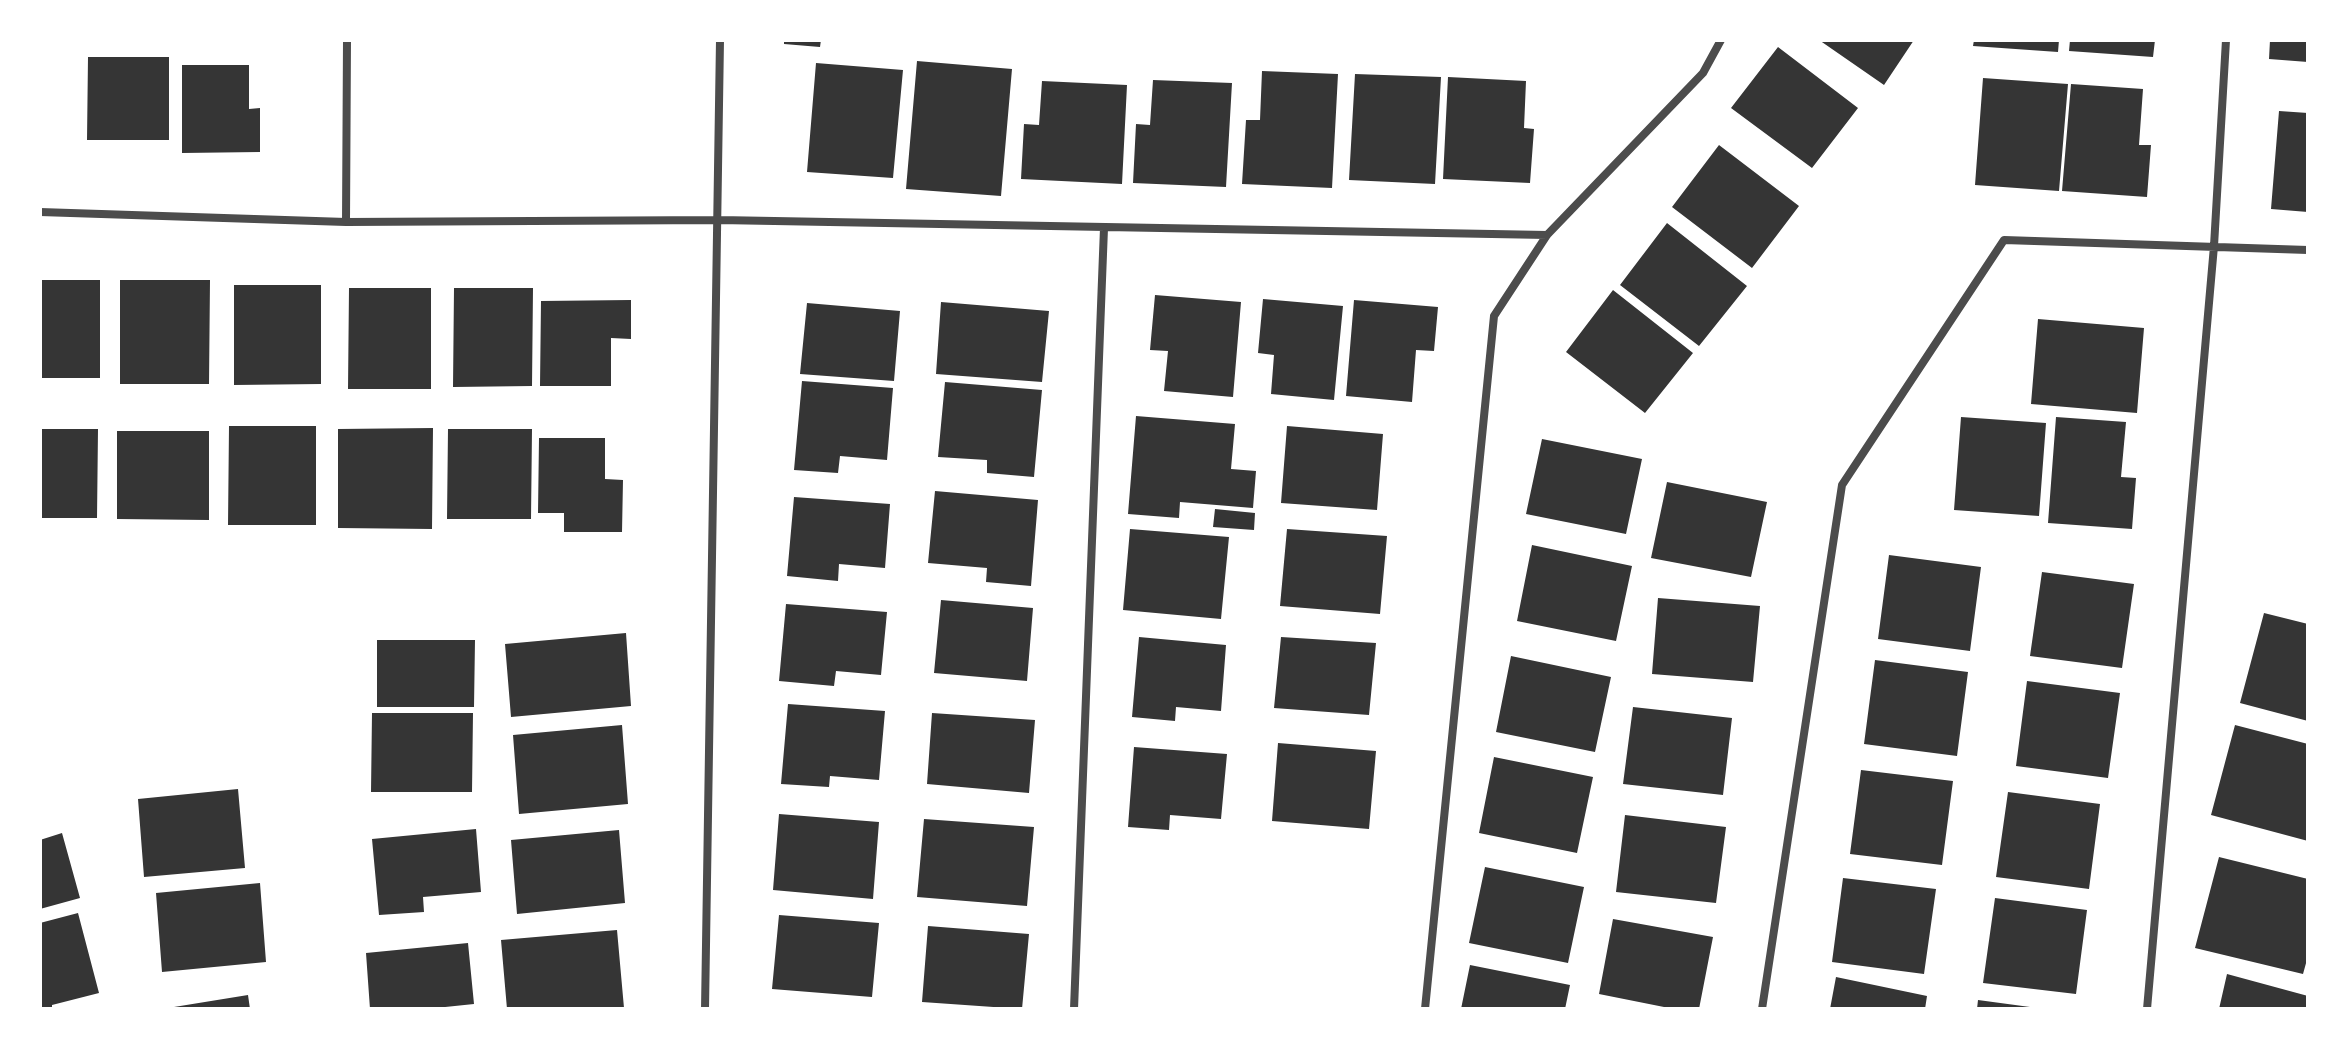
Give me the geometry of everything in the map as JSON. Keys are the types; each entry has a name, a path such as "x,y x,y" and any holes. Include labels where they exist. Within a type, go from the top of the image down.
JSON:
{"street":[{"path":"346,222 347,40"},
{"path":"705,1009 720,40"},
{"path":"1425,1009 1494,316 1547,235 1703,73 1721,40"},
{"path":"2147,1009 2214,246 2226,40"},
{"path":"40,212 346,222 719,220 1547,235"},
{"path":"1074,1009 1104,228"},
{"path":"1762,1009 1842,485 2004,240 2308,250"}],"building":[{"path":"784,40 821,40 820,47 784,44"},
{"path":"1819,40 1914,40 1884,85"},
{"path":"1974,40 2059,40 2058,52 1973,46"},
{"path":"2070,40 2155,40 2153,57 2069,51"},
{"path":"2270,40 2308,40 2308,62 2269,59"},
{"path":"1778,47 1858,108 1812,168 1731,108"},
{"path":"88,57 169,57 169,140 87,140"},
{"path":"917,61 1012,69 1001,196 906,189"},
{"path":"816,63 903,70 893,178 807,172"},
{"path":"182,65 249,65 249,109 260,108 260,152 182,153"},
{"path":"1262,71 1338,74 1332,188 1242,184 1246,120 1260,120"},
{"path":"1355,74 1441,77 1435,184 1349,180"},
{"path":"1448,77 1526,81 1524,128 1534,129 1530,183 1443,179"},
{"path":"1983,78 2068,84 2059,191 1975,185"},
{"path":"1153,80 1232,83 1226,187 1133,183 1136,124 1150,125"},
{"path":"1042,81 1127,85 1122,184 1021,179 1024,124 1039,125"},
{"path":"2071,84 2143,89 2139,145 2151,145 2147,197 2062,191"},
{"path":"2279,111 2308,113 2308,212 2271,209"},
{"path":"1719,145 1799,206 1752,268 1672,207"},
{"path":"1667,223 1747,286 1699,346 1620,285"},
{"path":"40,280 100,280 100,378 40,378"},
{"path":"120,280 210,280 209,384 120,384"},
{"path":"234,285 321,285 321,384 234,385"},
{"path":"349,288 431,288 431,389 348,389"},
{"path":"454,288 533,288 532,386 453,387"},
{"path":"1613,290 1693,353 1645,413 1566,352"},
{"path":"1155,295 1241,302 1233,397 1164,391 1168,351 1150,350"},
{"path":"1263,299 1343,306 1334,400 1271,394 1274,355 1258,353"},
{"path":"631,300 631,339 611,338 611,386 540,386 541,301"},
{"path":"1354,300 1438,307 1434,351 1416,350 1412,402 1346,396"},
{"path":"941,302 1049,311 1042,382 936,374"},
{"path":"807,303 900,311 894,381 800,374"},
{"path":"2038,319 2144,328 2137,413 2031,404"},
{"path":"802,381 893,388 887,460 840,456 838,473 794,470"},
{"path":"945,382 1042,390 1034,477 987,473 987,460 938,457"},
{"path":"1136,416 1235,424 1231,469 1256,471 1253,508 1180,502 1179,518 1128,514"},
{"path":"1961,417 2046,423 2039,516 1954,510"},
{"path":"2056,417 2126,422 2121,477 2136,478 2132,529 2048,523"},
{"path":"229,426 316,426 316,525 228,525"},
{"path":"1287,426 1383,434 1377,510 1281,503"},
{"path":"433,428 432,529 338,528 338,429"},
{"path":"40,429 98,429 97,518 40,518"},
{"path":"448,429 532,429 531,519 447,519"},
{"path":"117,431 209,431 209,520 117,519"},
{"path":"539,438 605,438 605,479 623,480 622,532 564,532 564,513 538,513"},
{"path":"1542,439 1642,459 1626,534 1526,514"},
{"path":"1667,482 1767,502 1751,577 1651,558"},
{"path":"935,491 1038,500 1031,586 986,582 987,568 928,563"},
{"path":"794,497 890,504 885,568 839,564 838,581 787,576"},
{"path":"1215,509 1255,513 1254,530 1213,527"},
{"path":"1130,529 1229,537 1221,619 1123,610"},
{"path":"1287,529 1387,536 1380,614 1280,606"},
{"path":"1532,545 1632,566 1616,641 1517,621"},
{"path":"1889,555 1981,567 1970,651 1878,639"},
{"path":"2042,572 2134,584 2122,668 2030,656"},
{"path":"1658,598 1760,606 1753,682 1652,674"},
{"path":"941,600 1033,608 1027,681 934,673"},
{"path":"786,604 887,612 881,675 836,671 834,686 779,681"},
{"path":"2264,613 2308,624 2308,721 2240,703"},
{"path":"626,633 631,706 511,717 505,644"},
{"path":"1139,637 1226,645 1221,711 1176,707 1175,721 1132,717"},
{"path":"1281,637 1376,643 1369,715 1274,708"},
{"path":"377,640 475,640 474,707 377,707"},
{"path":"1511,656 1611,677 1595,752 1496,732"},
{"path":"1875,660 1968,672 1957,756 1864,744"},
{"path":"2027,681 2120,693 2108,778 2016,766"},
{"path":"788,704 885,711 879,780 830,776 829,787 781,784"},
{"path":"1633,707 1732,718 1723,795 1623,784"},
{"path":"372,713 473,713 472,792 371,792"},
{"path":"932,713 1035,720 1029,793 927,784"},
{"path":"622,725 628,804 519,814 513,735"},
{"path":"2235,725 2308,744 2308,841 2211,815"},
{"path":"1278,743 1376,751 1369,829 1272,821"},
{"path":"1134,747 1227,754 1221,819 1170,815 1169,830 1128,827"},
{"path":"1494,757 1593,777 1577,853 1479,833"},
{"path":"1861,770 1953,781 1942,865 1850,854"},
{"path":"238,789 245,868 144,877 138,799"},
{"path":"2008,792 2100,804 2089,889 1996,877"},
{"path":"779,814 879,822 873,899 773,890"},
{"path":"1625,815 1726,827 1716,903 1616,892"},
{"path":"924,819 1034,827 1027,906 917,897"},
{"path":"476,829 481,892 423,897 424,912 379,915 372,839"},
{"path":"619,830 625,903 517,914 511,840"},
{"path":"62,833 80,898 40,909 40,840"},
{"path":"2219,857 2308,879 2308,956 2303,974 2195,948"},
{"path":"1485,867 1584,887 1568,963 1469,943"},
{"path":"1843,878 1936,889 1924,974 1832,962"},
{"path":"260,883 266,962 162,972 156,893"},
{"path":"1995,898 2087,910 2076,994 1983,983"},
{"path":"78,913 99,993 52,1005 52,1009 40,1009 40,923"},
{"path":"779,915 879,923 872,997 772,989"},
{"path":"1613,919 1713,937 1699,1009 1674,1009 1599,994"},
{"path":"928,926 1029,934 1022,1009 922,1002"},
{"path":"617,930 624,1008 507,1009 501,940"},
{"path":"468,943 474,1004 426,1009 370,1009 366,953"},
{"path":"1470,965 1570,985 1565,1009 1461,1009"},
{"path":"2227,974 2308,996 2308,1009 2219,1009"},
{"path":"1836,977 1927,996 1925,1009 1830,1009"},
{"path":"248,995 250,1009 174,1009 174,1007"},
{"path":"1978,1000 2030,1007 1977,1009"}]}
